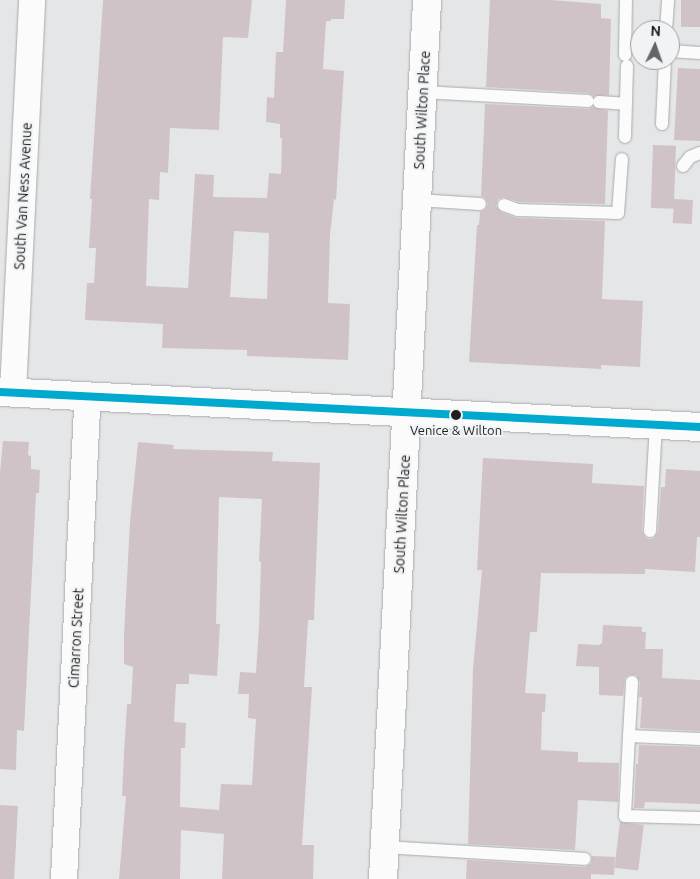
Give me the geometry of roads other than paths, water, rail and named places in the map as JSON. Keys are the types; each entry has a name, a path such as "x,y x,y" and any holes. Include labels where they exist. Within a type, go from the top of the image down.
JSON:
{"street":[{"name":"South Van Ness Avenue","path":"7,392 32,0"},
{"name":"South Wilton Place","path":"383,879 427,0"},
{"path":"7,392 700,427"},
{"name":"Cimarron Street","path":"64,879 88,396"}],"lane":[{"path":"625,137 626,0"},
{"path":"667,20 668,0"},
{"path":"680,52 700,53"},
{"path":"662,124 665,70"},
{"path":"422,92 626,104"},
{"path":"683,166 690,157 700,154"},
{"path":"504,205 518,210 618,213 622,158"},
{"path":"418,200 480,204"},
{"path":"650,531 656,425"},
{"path":"632,682 626,816 700,818"},
{"path":"629,736 700,738"},
{"path":"385,847 585,859"}],"place":[{"name":"Venice & Wilton","path":"456,415"}]}
